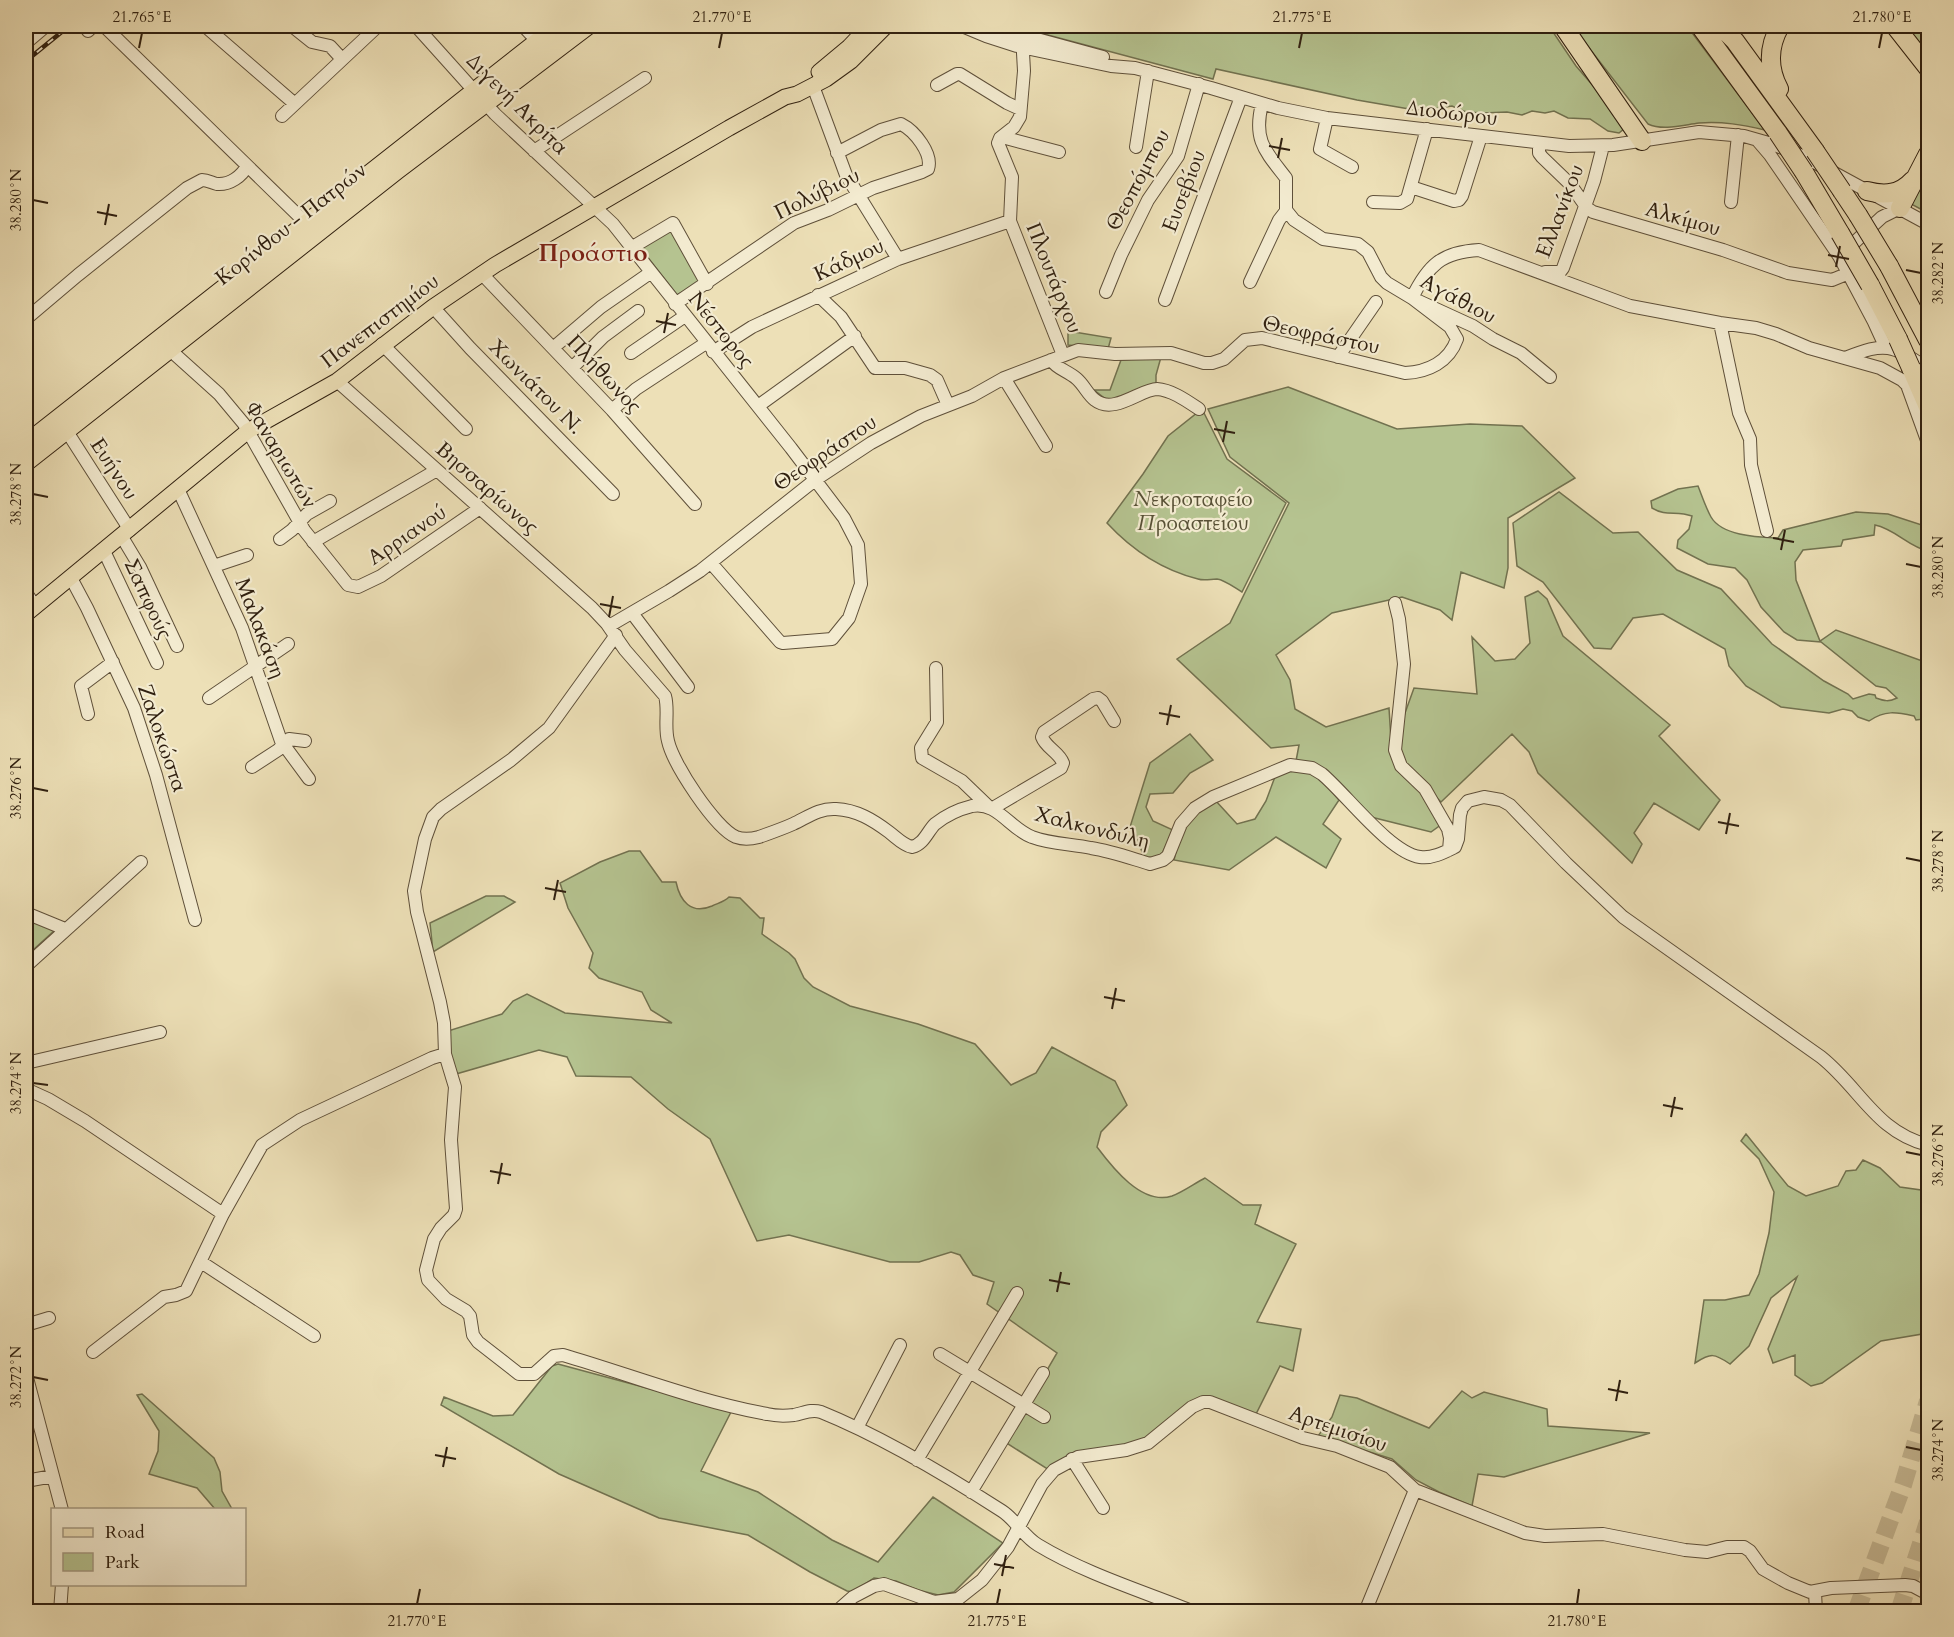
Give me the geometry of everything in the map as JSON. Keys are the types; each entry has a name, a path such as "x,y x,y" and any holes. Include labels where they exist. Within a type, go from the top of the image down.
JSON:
{"highway":[{"name":"Κορίνθου - Πατρών","path":"26,462 396,170 480,98 537,41 558,26"},
{"name":"Κορίνθου - Πατρών","path":"26,444 306,223 480,98 587,26"},
{"path":"1563,26 1642,141"},
{"path":"1693,26 1706,42 1716,49"},
{"path":"1700,26 1804,172 1870,285 1892,343 1920,368 1929,407"},
{"path":"1720,26 1735,41 1801,130 1858,215 1929,340"},
{"path":"1780,26 1773,42 1771,68 1777,85 1801,130"},
{"path":"1895,26 1929,68"},
{"path":"1900,208 1929,154"},
{"path":"1867,191 1878,194 1893,193 1905,188 1918,174"}],"main road":[{"name":"Πανεπιστημίου","path":"785,97 841,55 869,26"},
{"name":"Πανεπιστημίου","path":"31,611 248,432 337,381 433,306 482,273 691,149 785,97 813,86 851,61 886,26"}],"street":[{"path":"26,43 46,26"},
{"path":"104,26 306,223"},
{"path":"205,26 295,104"},
{"path":"292,26 311,41 330,46 342,59"},
{"path":"282,116 378,26"},
{"name":"Διγενή Ακρίτα","path":"416,26 480,98 594,207"},
{"path":"524,26 537,41"},
{"name":"Διοδώρου","path":"962,26 986,36 1022,41 1111,66 1135,68 1199,84 1262,104 1327,118 1539,144 1603,146 1699,132 1755,138 1803,156 1929,224"},
{"path":"993,26 1022,41 1024,71 1020,117 1016,125 1002,137"},
{"path":"1136,147 1148,72"},
{"path":"937,85 960,74 1007,104 1020,109"},
{"path":"534,151 645,78"},
{"name":"Θεοπόμπου","path":"1106,292 1148,200 1178,156 1199,84"},
{"path":"813,86 846,175 898,258"},
{"name":"Ευσεβίου","path":"1165,300 1241,97"},
{"path":"1250,282 1279,220 1286,211 1286,178 1269,158 1261,140 1259,126 1262,104"},
{"path":"1327,118 1320,149 1352,167"},
{"name":"Πολύβιου","path":"675,304 794,223 873,188 928,169 928,157 909,129 901,124 881,130 837,153"},
{"path":"1373,202 1404,202 1411,187 1427,129"},
{"path":"1731,202 1738,135"},
{"path":"1411,187 1454,201 1459,200 1481,136"},
{"path":"1002,137 1059,152"},
{"name":"Πλουτάρχου","path":"1002,137 998,141 1012,181 1010,221 1063,354"},
{"path":"1755,138 1770,154 1839,256 1892,343 1845,357"},
{"name":"Αλκίμου","path":"1539,144 1541,156 1570,184 1586,206 1596,213 1723,250 1788,273 1833,280 1849,273"},
{"name":"Ελλανίκου","path":"1542,274 1560,272 1563,268 1586,206 1603,146"},
{"path":"26,319 187,188 205,180 216,184 225,183 241,176 247,166"},
{"name":"Νέστορος","path":"594,207 608,219 758,406 844,518 858,545 861,584 849,618 832,639 798,643 780,642 711,563"},
{"path":"1839,256 1882,217 1900,208"},
{"name":"Αγάθιου","path":"1286,211 1294,220 1321,239 1358,244 1368,252 1381,277 1413,298 1473,326 1521,353 1550,377"},
{"name":"Κάδμου","path":"612,410 636,389 710,347 752,327 898,258 1010,221"},
{"path":"631,248 673,223 706,284"},
{"path":"1413,298 1421,279 1445,256 1460,251 1479,250 1630,306 1744,326 1776,334 1809,348 1870,363 1907,385 1929,443"},
{"name":"Πλήθωνος","path":"482,273 612,410 695,504"},
{"path":"553,348 601,307 650,273"},
{"path":"818,296 842,317 875,369 905,368 930,375 937,380 948,405"},
{"name":"Θεοφράστου","path":"612,631 632,613 711,563 815,480 881,437 928,412 972,396 1004,378 1078,350 1115,354 1171,353 1204,363 1212,363 1224,359 1245,340 1256,338 1287,343 1405,373 1417,372 1441,362 1454,349 1457,339 1450,327 1413,298"},
{"path":"1338,357 1376,302"},
{"name":"Χωνιάτου Ν.","path":"433,306 470,348 549,426 613,494"},
{"path":"572,368 603,337 638,311"},
{"path":"631,353 685,316"},
{"path":"1720,323 1739,413 1750,439 1751,465 1767,531"},
{"path":"758,406 855,336"},
{"path":"382,344 466,429"},
{"name":"Φαναριωτών","path":"169,349 227,402 248,432 299,523 342,580 352,587"},
{"path":"1051,360 1057,367 1074,377 1095,400 1102,404 1124,402 1158,389 1177,396 1199,410"},
{"path":"1004,378 1046,446"},
{"name":"Βησσαρίωνος","path":"337,381 547,566 612,631"},
{"name":"Ευήνου","path":"66,430 126,533 177,646"},
{"path":"313,542 437,470"},
{"name":"Μαλακάση","path":"178,489 239,621 283,745 309,779"},
{"path":"280,539 307,514 330,501"},
{"name":"Αρριανού","path":"352,587 367,584 392,570 480,508"},
{"name":"Σαπφούς","path":"104,551 157,663"},
{"path":"214,566 247,555"},
{"name":"Ζαλοκώστα","path":"71,578 134,708 153,766 195,920"},
{"path":"26,593 31,611"},
{"path":"1395,603 1404,664 1395,750 1401,766 1425,789 1448,829 1449,850"},
{"path":"632,613 688,687"},
{"path":"1114,721 1102,701 1098,698 1093,699 1044,732 1042,737 1044,742 1061,758 1063,763 1061,768 991,807 971,807 949,815 933,826 921,842 912,847 859,813 834,809 818,811 791,825 742,839 733,836 710,813 693,789 670,747 666,732 665,696 612,631 549,728 511,760 441,809 428,827 414,891 444,1023 445,1054 456,1091 451,1140 456,1209 454,1215 434,1239 426,1274 428,1280 446,1299 470,1316 473,1335 478,1342 519,1374 534,1374 554,1356 563,1355 728,1406 780,1416 817,1411 857,1428 971,1492 1004,1512 1029,1539 1057,1555 1194,1611"},
{"path":"209,698 288,644"},
{"path":"88,714 81,686 113,662"},
{"name":"Χαλκονδύλη","path":"936,668 937,722 921,748 922,758 962,781 1011,825 1032,837 1104,850 1150,864 1156,863 1168,856 1181,824 1203,802 1290,765 1312,768 1327,778 1388,839 1408,852 1419,857 1428,857 1449,850"},
{"path":"252,766 289,739 305,741"},
{"path":"1449,850 1455,847 1460,815 1468,801 1475,798 1494,797 1510,805 1623,917 1828,1064 1884,1123 1908,1138 1929,1145"},
{"path":"26,965 141,862"},
{"path":"26,913 65,929"},
{"path":"26,925 26,1122"},
{"path":"26,1063 160,1032"},
{"path":"93,1352 164,1297 186,1291 223,1214 262,1145 300,1120 445,1054"},
{"path":"26,1089 85,1121 223,1214"},
{"path":"201,1262 314,1336"},
{"path":"917,1460 1017,1293"},
{"path":"26,1325 49,1318"},
{"path":"857,1428 900,1345"},
{"path":"940,1354 1044,1418"},
{"path":"971,1492 1043,1373"},
{"path":"26,1379 62,1508"},
{"name":"Αρτεμισίου","path":"836,1611 853,1597 874,1586 884,1584 934,1602 958,1599 982,1580 1008,1547 1047,1478 1060,1465 1084,1455 1126,1450 1144,1445 1160,1435 1196,1405 1207,1402 1274,1428 1337,1446 1390,1467 1415,1490 1525,1533 1545,1536 1603,1534 1707,1552 1727,1547 1744,1547 1769,1573 1802,1590 1815,1592 1831,1588 1905,1585 1913,1586 1929,1594"},
{"path":"1072,1459 1103,1508"},
{"path":"26,1481 53,1476"},
{"path":"1365,1611 1415,1490"},
{"path":"60,1611 62,1586"},
{"path":"1815,1592 1816,1611"}],"green space":[{"path":"1014,26 1224,26 1223,31 1225,26 1549,26 1576,66 1608,103 1625,128 1619,133 1608,131 1590,119 1568,118 1554,111 1545,113 1532,111 1522,115 1507,112 1466,112 1452,106 1415,110 1357,100 1216,69 1213,79"},
{"path":"1572,26 1687,26 1765,130 1716,123 1667,127 1648,124"},
{"path":"1904,26 1928,26 1928,55"},
{"path":"1928,166 1928,213 1911,204"},
{"path":"671,228 701,282 677,295 639,246"},
{"path":"1068,331 1111,338 1108,349 1068,345"},
{"path":"1161,357 1156,385 1128,396 1107,400 1094,390 1110,390 1121,360"},
{"path":"1288,387 1397,429 1470,424 1522,426 1575,478 1508,518 1508,568 1504,588 1461,572 1452,620 1440,610 1402,597 1332,613 1276,655 1290,680 1295,709 1326,727 1389,708 1392,756 1425,792 1442,824 1431,832 1371,817 1296,761 1299,745 1271,748 1177,659 1230,623 1289,503 1230,457 1208,409"},
{"name":"Νεκροταφείο Προαστείου","path":"1202,409 1227,459 1286,503 1242,592 1227,582 1217,579 1198,579 1148,558 1107,523 1168,436"},
{"path":"1698,486 1709,513 1716,523 1741,534 1778,538 1783,530 1856,512 1888,514 1928,527 1928,551 1875,525 1874,535 1843,540 1841,546 1803,550 1795,562 1796,580 1820,641 1836,630 1928,663 1928,723 1924,719 1916,720 1914,716 1896,713 1880,715 1869,721 1858,717 1852,711 1843,709 1829,713 1781,707 1746,686 1729,666 1725,649 1663,614 1633,618 1611,649 1594,648 1543,582 1517,566 1513,523 1559,492 1613,533 1638,532 1677,570 1721,589 1772,644 1853,699 1869,694 1884,700 1897,698 1886,688 1876,686 1821,642 1797,640 1784,632 1761,607 1747,580 1735,568 1708,564 1677,548 1678,540 1689,529 1692,516 1657,511 1652,508 1651,501 1678,489"},
{"path":"1538,591 1547,599 1563,636 1670,725 1659,736 1720,800 1699,830 1654,803 1634,833 1642,844 1632,863 1538,773 1529,752 1512,734 1441,802 1407,768 1396,738 1414,688 1477,694 1472,637 1495,661 1515,659 1530,643 1525,597"},
{"path":"1190,734 1213,760 1190,773 1173,793 1150,794 1146,807 1153,821 1173,830 1161,856 1145,860 1136,835 1130,827 1150,763"},
{"path":"1285,770 1311,774 1327,786 1339,800 1323,824 1341,839 1326,868 1276,837 1229,870 1174,860 1183,831 1197,813 1215,800 1237,824 1255,819 1266,801 1276,774"},
{"path":"629,851 640,851 662,882 676,882 680,895 692,907 705,908 729,897 740,898 760,918 764,918 762,934 795,959 804,978 813,987 850,1006 918,1024 975,1044 1011,1085 1036,1073 1052,1047 1115,1081 1127,1105 1101,1132 1097,1147 1119,1174 1139,1190 1161,1198 1172,1196 1205,1178 1243,1205 1261,1205 1255,1224 1296,1244 1257,1322 1301,1329 1293,1371 1280,1366 1255,1416 1206,1399 1150,1438 1049,1470 1005,1442 1057,1353 987,1304 994,1282 973,1275 960,1255 951,1252 919,1262 890,1262 789,1235 757,1241 710,1139 668,1109 631,1077 576,1076 567,1057 539,1050 456,1074 448,1049 448,1031 502,1014 513,1001 527,994 565,1013 672,1023 651,1010 642,992 599,978 589,968 593,953 568,908 560,883 600,862"},
{"path":"486,896 504,896 515,902 433,952 430,923"},
{"path":"32,920 55,930 33,950"},
{"path":"1746,1134 1788,1186 1806,1196 1838,1186 1846,1171 1856,1170 1863,1160 1880,1168 1900,1187 1928,1191 1928,1333 1881,1341 1822,1383 1811,1386 1795,1375 1795,1355 1773,1363 1768,1349 1797,1277 1771,1298 1749,1346 1730,1364 1712,1356 1695,1363 1704,1300 1725,1300 1749,1295 1759,1274 1769,1233 1774,1192 1759,1159 1741,1141"},
{"path":"558,1364 732,1410 701,1471 758,1492 832,1540 878,1562 933,1497 1003,1543 954,1592 938,1595 896,1581 874,1578 853,1592 847,1591 748,1535 659,1518 559,1474 441,1405 444,1397 493,1416 513,1415 552,1366"},
{"path":"1462,1391 1472,1398 1484,1392 1547,1409 1548,1426 1650,1433 1504,1477 1478,1474 1472,1506 1416,1480 1392,1459 1318,1436 1332,1417 1340,1395 1357,1398 1429,1428"},
{"path":"142,1394 214,1458 220,1472 222,1491 231,1508 214,1508 197,1488 149,1474 158,1451 159,1431 137,1395"}],"tunnel":[{"path":"1856,1612 1903,1485 1928,1401"},
{"path":"1899,1612 1928,1522"}],"railway":[{"path":"26,61 69,26"}],"district":[{"name":"Προάστιο","path":"593,253"}]}
